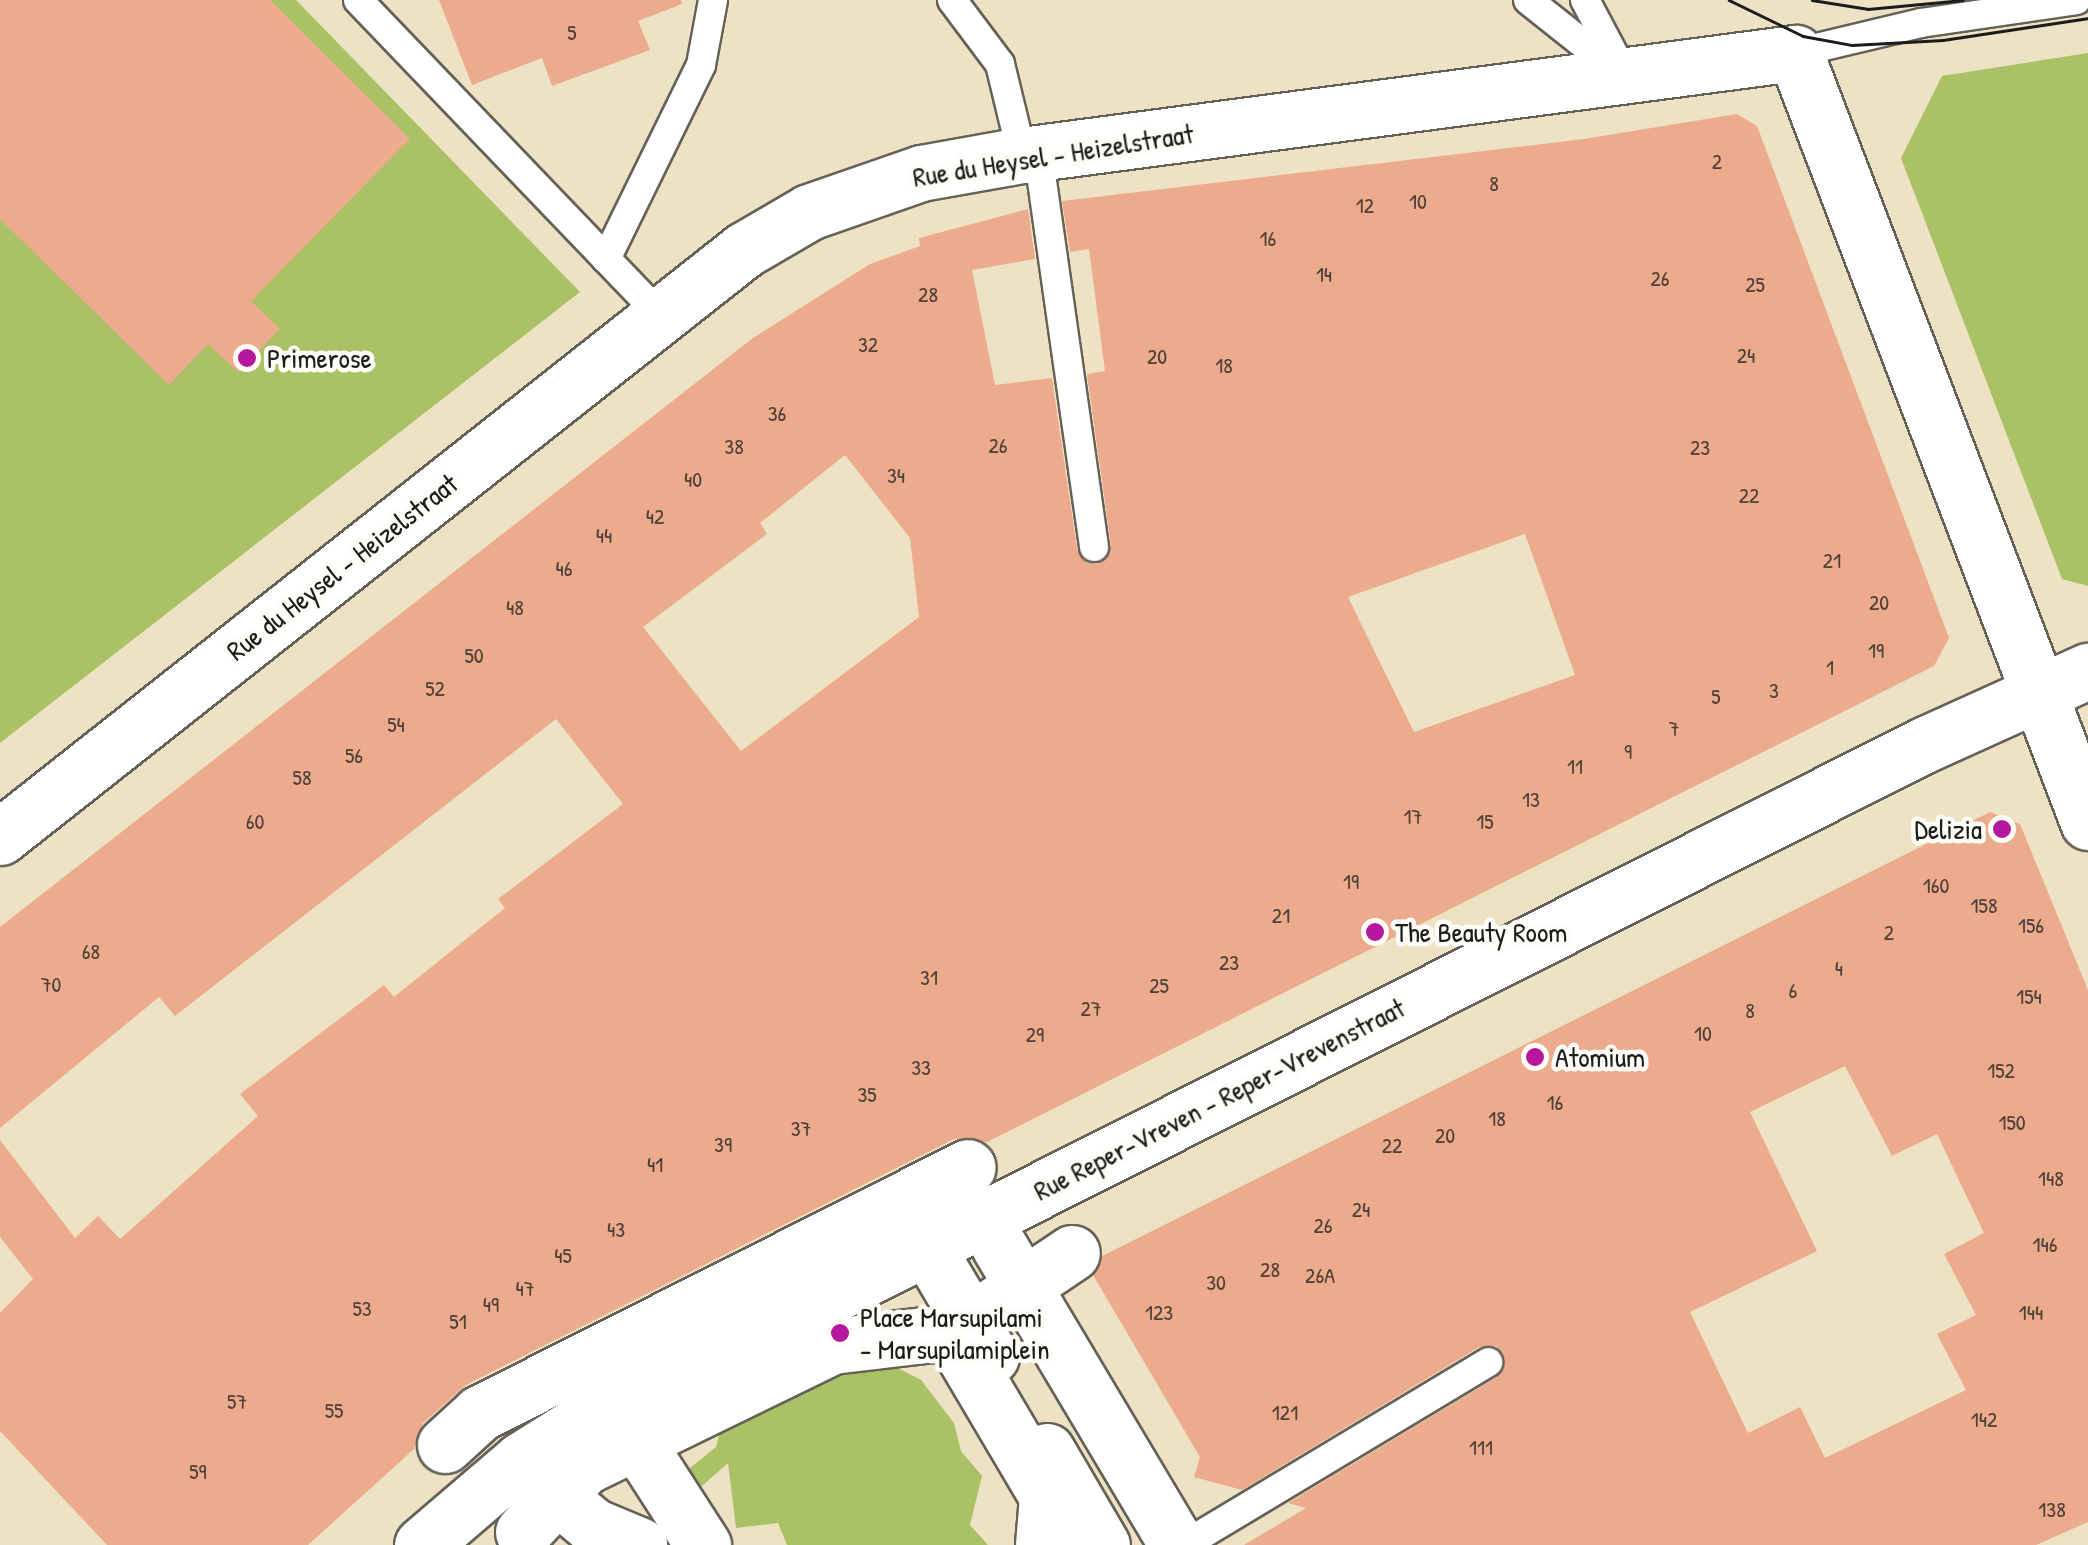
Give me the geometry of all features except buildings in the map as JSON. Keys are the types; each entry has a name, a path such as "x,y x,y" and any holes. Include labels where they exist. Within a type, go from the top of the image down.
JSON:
{"street":[{"name":"Rue du Heysel - Heizelstraat","path":"0,837 744,250 810,212 921,174 1030,154 1795,53"},
{"path":"1795,53 2064,681 2088,822"},
{"name":"Rue Reper-Vreven - Reper-Vrevenstraat","path":"422,1545 550,1438 926,1246 2064,681"},
{"path":"508,1467 987,1229 1072,1253"},
{"path":"987,1229 1181,1545"},
{"path":"926,1246 1102,1545"},
{"path":"508,1467 584,1467 832,1346 950,1332 1047,1496 1043,1545"},
{"path":"636,1441 703,1545"},
{"path":"508,1467 593,1526 639,1545"}],"lane":[{"path":"358,0 661,316"},
{"path":"606,259 702,65 713,0"},
{"path":"952,0 1000,64 1030,154 1094,548"},
{"path":"1528,0 1626,78"},
{"path":"1586,0 1626,78"},
{"name":"Rue du Heysel - Heizelstraat","path":"1795,53 1921,23 2076,0"},
{"path":"1181,1545 1488,1362"}],"green space":[{"name":"Primerose","path":"0,0 296,0 580,292 0,743"},
{"path":"2088,53 2088,586 2062,579 1901,158 1942,76"},
{"path":"888,1363 921,1380 954,1423 961,1451 982,1476 970,1525 988,1545 787,1545 778,1523 736,1528 728,1463 702,1486 685,1472 716,1447 720,1431 820,1376 826,1381 836,1372"}],"tram line":[{"path":"1729,0 1803,36 1852,45 1943,40 2088,18"},
{"path":"1812,0 1868,9 1963,0"}],"place":[{"name":"Primerose","path":"247,358"},
{"name":"Delizia","path":"2002,829"},
{"name":"The Beauty Room","path":"1375,932"},
{"name":"Atomium","path":"1535,1057"},
{"name":"Place Marsupilami - Marsupilamiplein","path":"840,1333"}]}
